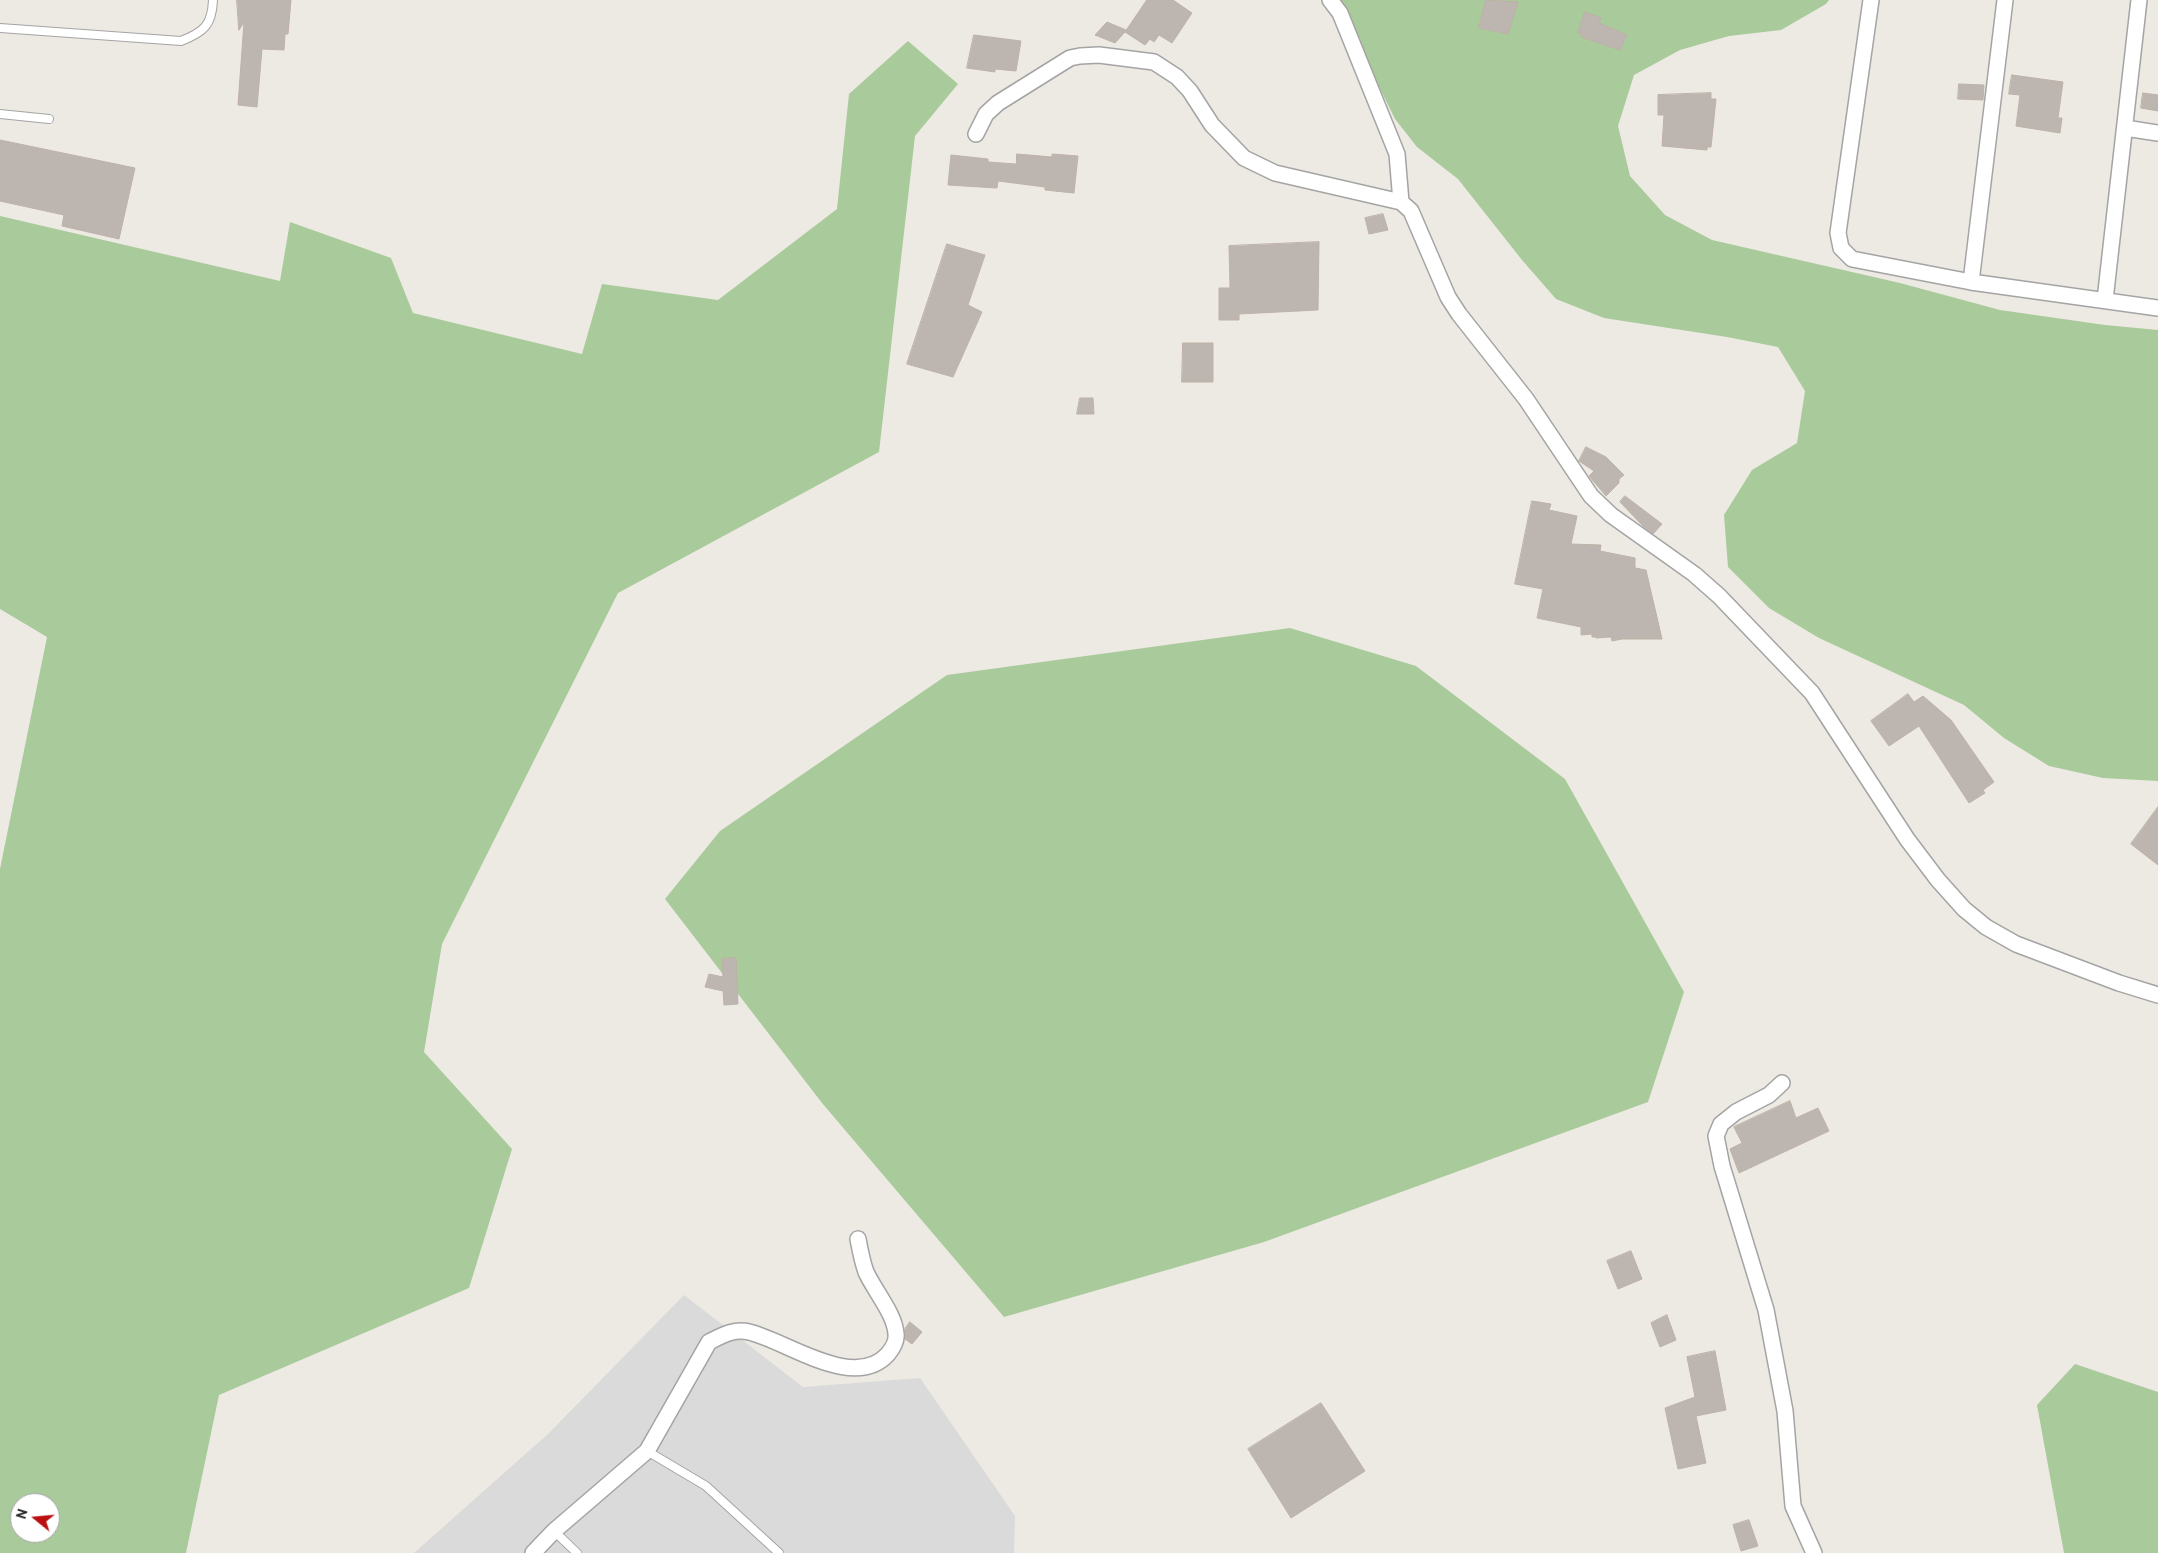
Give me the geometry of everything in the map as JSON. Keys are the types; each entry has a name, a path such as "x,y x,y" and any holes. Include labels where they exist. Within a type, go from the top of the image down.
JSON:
{"street":[{"path":"1330,0 1340,13 1397,154 1401,202"},
{"path":"1871,0 1838,233 1841,248 1852,259 1970,282 2158,308"},
{"path":"1970,282 2005,0"},
{"path":"2105,300 2140,0"},
{"path":"976,134 986,114 998,103 1070,58 1099,55 1154,62 1177,77 1190,91 1212,125 1244,158 1275,173 1401,202 1411,212 1448,297 1459,314 1526,399 1591,496 1611,515 1667,553 1719,596 1812,693 1907,839 1938,880 1964,909 1986,927 2016,944 2119,983 2158,995"},
{"path":"2125,128 2158,133"},
{"path":"1782,1083 1770,1095 1736,1112 1721,1124 1716,1136 1722,1166 1766,1310 1786,1411 1793,1506 1814,1553"},
{"path":"533,1553 554,1531 647,1451 709,1342 727,1332 748,1331 824,1362 846,1367 862,1366 881,1361 892,1349 897,1334 893,1322 860,1256 858,1238"}],"lane":[{"path":"0,28 182,40 203,32 211,16 213,0"},
{"path":"0,114 49,119"},
{"path":"647,1451 706,1486 779,1553"},
{"path":"554,1531 578,1553"}],"shaded area":[{"path":"684,1295 803,1387 920,1378 1015,1516 1014,1553 414,1553 548,1434"}],"green space":[{"path":"1336,0 1829,0 1826,4 1781,30 1729,36 1680,50 1634,75 1618,126 1630,176 1665,215 1712,240 1900,283 2000,310 2105,325 2158,330 2158,781 2103,778 2049,766 2004,738 1964,705 1819,638 1769,608 1728,567 1724,515 1752,470 1797,443 1805,391 1778,347 1604,318 1556,299 1522,260 1458,179 1417,147 1395,119"},
{"path":"908,41 958,84 915,136 879,452 618,593 442,944 424,1052 512,1149 469,1288 219,1395 186,1553 0,1553 0,869 47,637 0,609 0,216 280,281 290,222 391,258 413,313 582,354 602,284 718,300 837,209 849,94"},
{"path":"1290,628 1416,666 1565,779 1684,992 1648,1102 1264,1242 1004,1317 822,1103 665,899 720,831 947,675"},
{"path":"2075,1364 2158,1392 2158,1553 2064,1553 2037,1405"}],"building":[{"path":"237,0 291,0 288,34 285,34 284,50 262,49 257,107 238,105 244,22 239,30"},
{"path":"1147,0 1173,0 1192,13 1172,43 1159,35 1154,42 1150,39 1145,45 1125,32 1115,43 1095,35 1107,22 1126,30"},
{"path":"1486,0 1518,2 1508,34 1479,28"},
{"path":"1585,12 1601,18 1599,23 1627,35 1620,50 1581,37 1582,34 1578,33"},
{"path":"974,35 1021,41 1016,71 995,69 995,72 967,68"},
{"path":"2012,75 2063,82 2058,118 2062,118 2060,133 2016,126 2020,95 2009,94"},
{"path":"1959,84 1984,85 1983,100 1958,99"},
{"path":"1711,93 1711,99 1716,99 1711,147 1707,147 1707,150 1662,146 1664,115 1658,115 1658,95"},
{"path":"2143,93 2158,95 2158,111 2141,108"},
{"path":"0,140 135,168 119,239 62,226 64,215 0,201"},
{"path":"1017,154 1052,157 1052,154 1078,156 1074,193 1045,190 1045,187 998,181 997,188 948,185 951,155 988,159 988,162 1016,164"},
{"path":"1383,214 1388,230 1369,234 1365,218"},
{"path":"1319,242 1318,310 1239,314 1239,320 1219,320 1219,288 1230,288 1229,246"},
{"path":"947,244 985,255 968,305 982,312 953,377 907,364"},
{"path":"1183,343 1213,343 1213,382 1182,382"},
{"path":"1080,398 1093,398 1094,414 1077,414"},
{"path":"1586,447 1606,457 1624,475 1606,496 1589,476 1594,471 1579,461"},
{"path":"1625,496 1662,524 1653,534 1620,502"},
{"path":"1532,501 1551,504 1549,510 1577,516 1571,544 1601,545 1600,551 1635,558 1635,568 1646,570 1662,639 1622,639 1612,641 1611,637 1596,638 1592,637 1592,634 1581,635 1581,627 1537,618 1543,589 1515,584"},
{"path":"1908,694 1914,702 1923,696 1951,720 1994,782 1983,790 1985,793 1969,803 1919,726 1889,746 1871,721"},
{"path":"2158,807 2158,865 2131,844"},
{"path":"736,958 738,1004 724,1005 723,991 705,987 709,974 723,977 722,959"},
{"path":"1790,1101 1796,1118 1818,1108 1829,1131 1739,1173 1730,1149 1742,1143 1734,1127"},
{"path":"1631,1251 1642,1279 1618,1289 1607,1261"},
{"path":"1667,1315 1676,1340 1660,1347 1651,1323"},
{"path":"910,1322 922,1332 912,1344 905,1339 905,1329"},
{"path":"1715,1351 1726,1410 1696,1416 1706,1463 1678,1469 1665,1408 1695,1397 1687,1357"},
{"path":"1321,1403 1365,1471 1291,1518 1248,1449"},
{"path":"1749,1520 1758,1546 1741,1551 1733,1525"}]}
